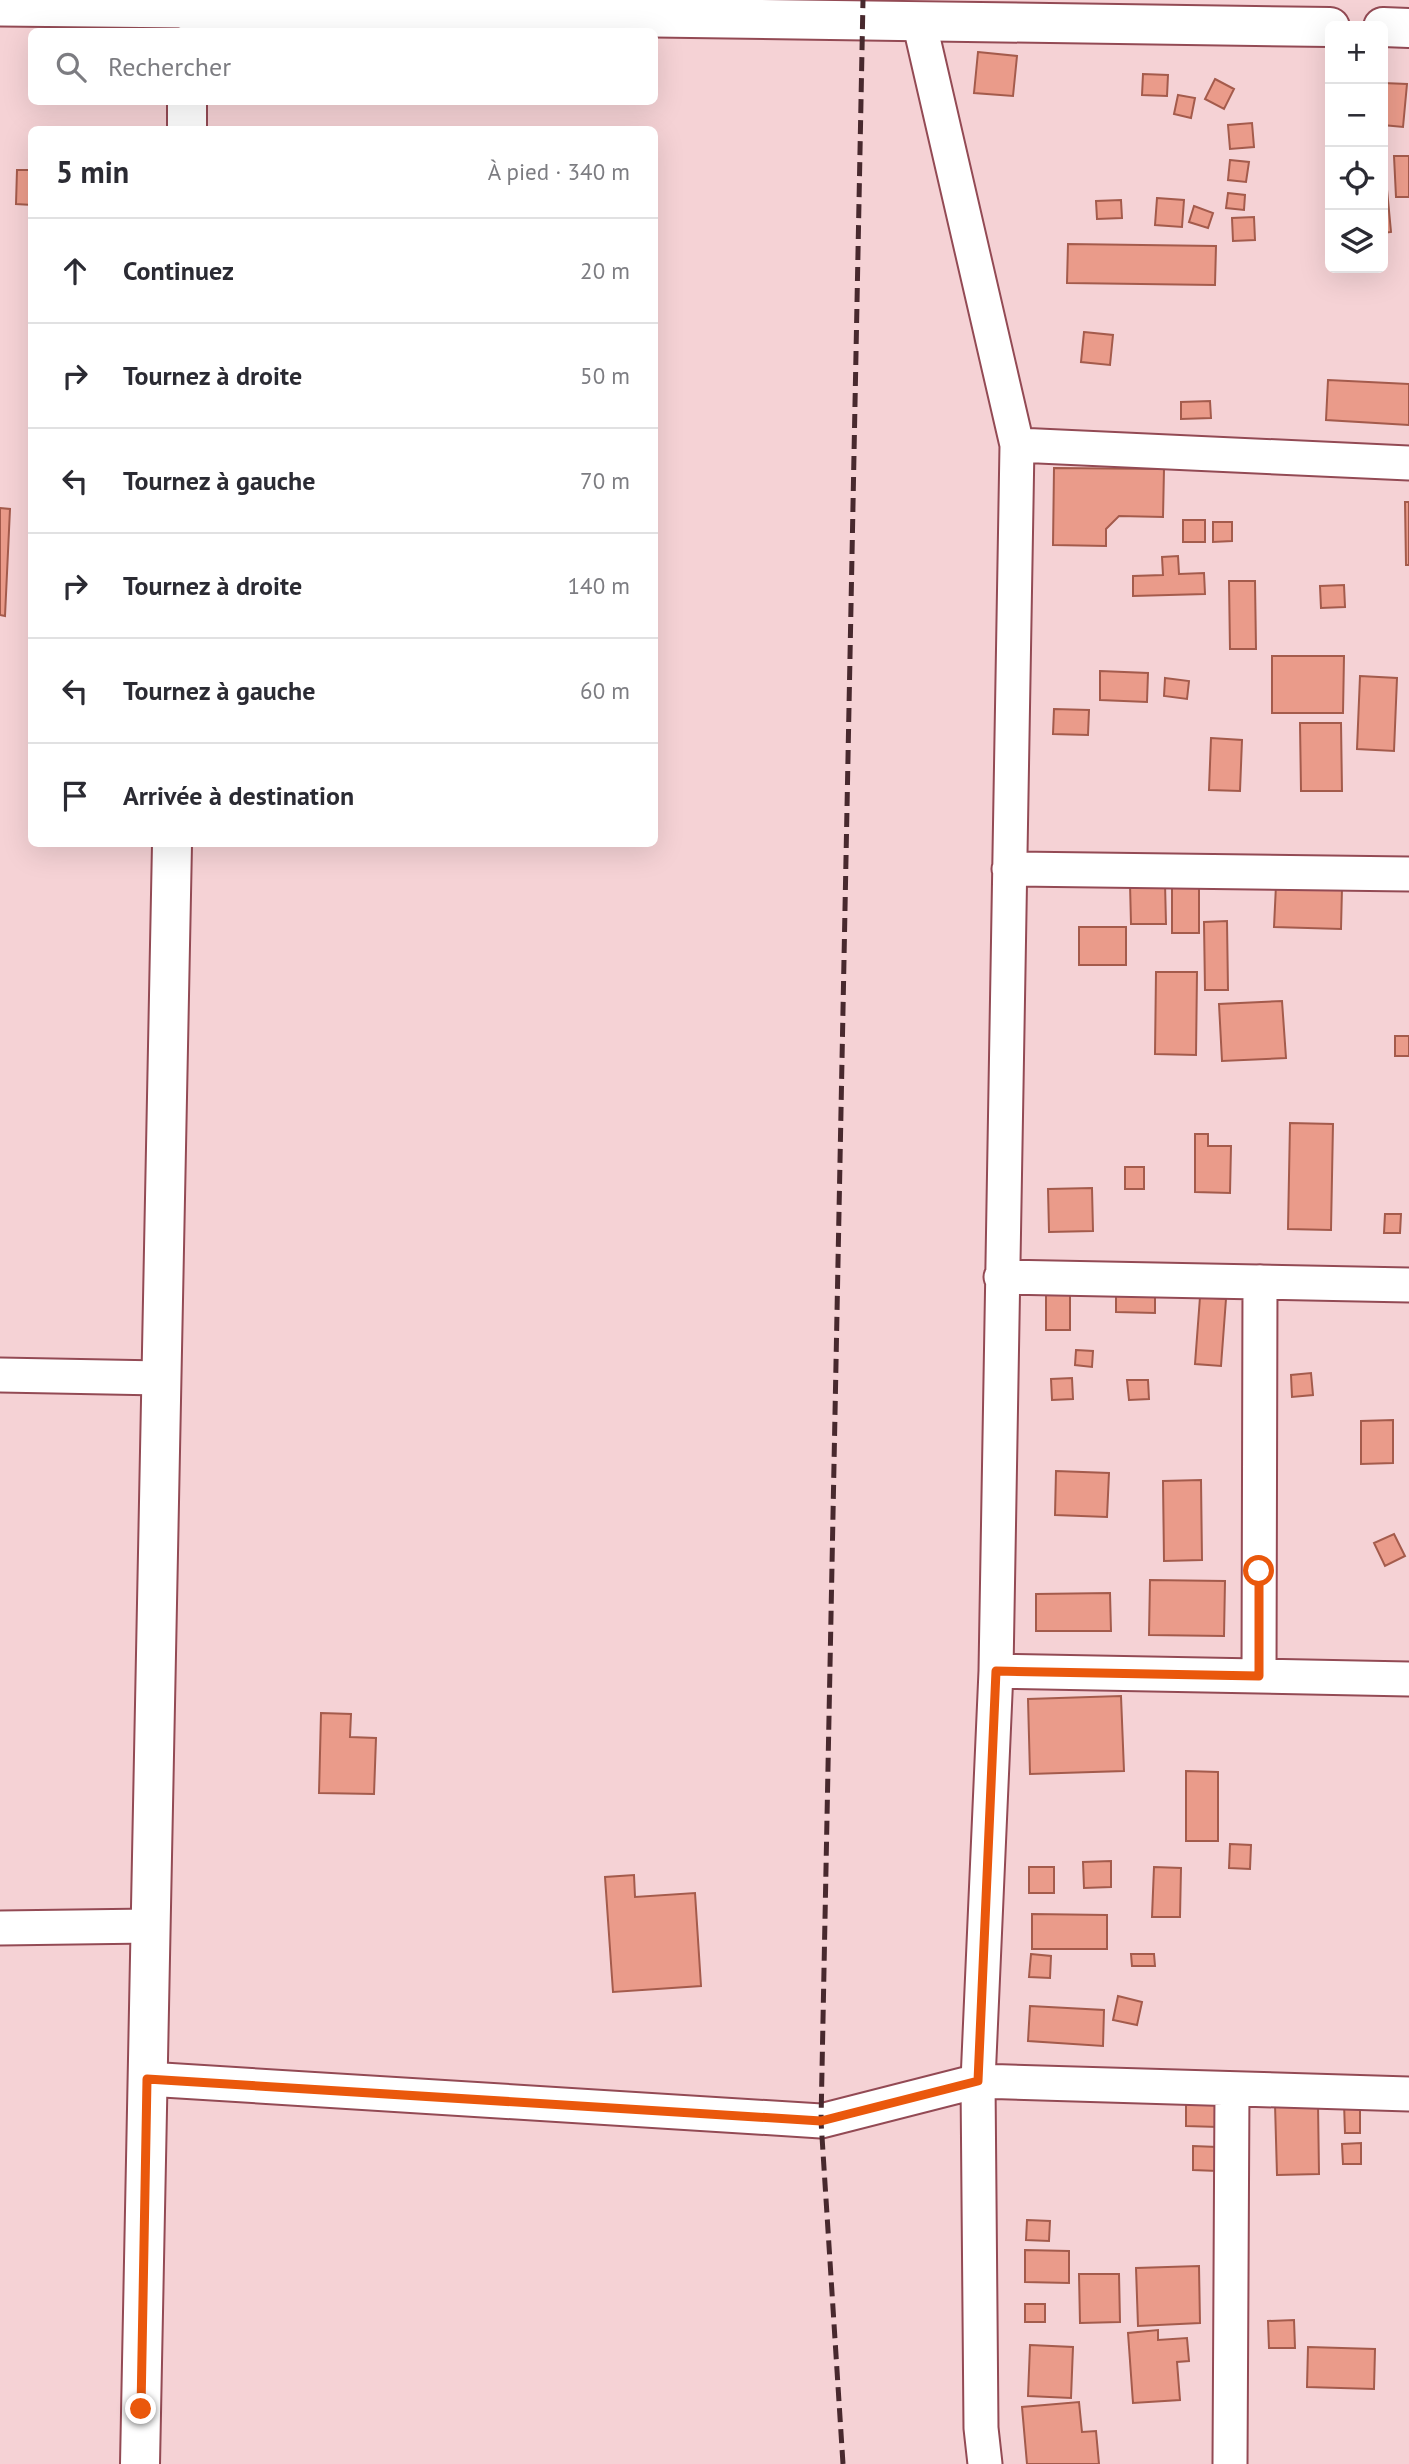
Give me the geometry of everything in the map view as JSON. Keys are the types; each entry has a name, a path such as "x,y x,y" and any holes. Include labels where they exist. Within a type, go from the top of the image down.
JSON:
{"main road":[{"path":"189,14 1325,27"},
{"path":"1388,27 1409,28"},
{"path":"187,105 187,126"},
{"path":"140,2464 172,847"}],"street":[{"path":"0,9 189,14"},
{"path":"919,21 1017,445 996,1671 978,2081 981,2428 985,2464"},
{"path":"1017,445 1409,463"},
{"path":"1009,869 1409,874"},
{"path":"1001,1277 1409,1285"},
{"path":"1259,1676 1260,1282"},
{"path":"0,1375 161,1378"},
{"path":"996,1671 1409,1679"},
{"path":"0,1928 150,1926"},
{"path":"147,2079 821,2121 978,2081 1409,2094"},
{"path":"1230,2464 1232,2089"}],"building":[{"path":"978,52 1017,56 1013,96 974,93"},
{"path":"1143,74 1168,75 1167,96 1142,95"},
{"path":"1215,79 1234,89 1224,109 1205,99"},
{"path":"1388,83 1407,84 1403,127 1388,126"},
{"path":"1178,95 1195,98 1191,118 1174,114"},
{"path":"1252,123 1254,147 1230,149 1228,125"},
{"path":"1394,156 1409,156 1409,197 1396,197"},
{"path":"1230,160 1249,162 1246,182 1228,180"},
{"path":"17,170 28,170 28,205 16,204"},
{"path":"1228,193 1245,195 1244,210 1226,208"},
{"path":"1157,198 1184,200 1182,227 1155,225"},
{"path":"1121,200 1122,218 1097,219 1096,201"},
{"path":"1388,200 1391,232 1388,232"},
{"path":"1194,206 1213,213 1208,228 1189,222"},
{"path":"1254,217 1255,240 1233,241 1232,218"},
{"path":"1068,244 1216,246 1215,285 1067,283"},
{"path":"1084,332 1113,335 1110,365 1081,362"},
{"path":"1328,380 1409,384 1409,425 1326,420"},
{"path":"1210,401 1211,418 1181,419 1181,402"},
{"path":"1054,468 1164,469 1163,517 1119,516 1106,529 1106,546 1053,545"},
{"path":"1405,502 1409,502 1409,565 1406,565"},
{"path":"0,508 10,509 5,616 0,615"},
{"path":"1183,520 1205,520 1205,542 1183,542"},
{"path":"1213,522 1232,522 1232,541 1213,542"},
{"path":"1178,556 1179,574 1204,573 1205,594 1133,596 1133,576 1163,575 1162,557"},
{"path":"1229,581 1255,581 1256,649 1230,649"},
{"path":"1344,585 1345,607 1321,608 1320,586"},
{"path":"1272,656 1344,656 1343,713 1272,713"},
{"path":"1100,671 1148,673 1147,702 1100,700"},
{"path":"1360,676 1397,678 1394,751 1357,749"},
{"path":"1165,678 1189,681 1187,699 1164,696"},
{"path":"1054,709 1089,710 1088,735 1053,734"},
{"path":"1300,723 1341,723 1342,791 1301,791"},
{"path":"1211,738 1242,740 1240,791 1209,790"},
{"path":"1165,883 1166,924 1131,924 1130,884"},
{"path":"1172,884 1199,884 1199,933 1172,933"},
{"path":"1276,885 1342,888 1341,929 1274,927"},
{"path":"1227,921 1228,990 1205,990 1204,922"},
{"path":"1079,927 1126,927 1126,965 1079,965"},
{"path":"1156,972 1197,972 1196,1055 1155,1054"},
{"path":"1282,1001 1286,1058 1222,1061 1219,1004"},
{"path":"1395,1036 1409,1036 1409,1056 1395,1056"},
{"path":"1290,1123 1333,1124 1331,1230 1288,1229"},
{"path":"1195,1134 1208,1134 1208,1146 1231,1146 1230,1193 1195,1192"},
{"path":"1125,1167 1144,1167 1144,1189 1125,1189"},
{"path":"1092,1188 1093,1231 1049,1232 1048,1189"},
{"path":"1385,1214 1401,1214 1400,1233 1384,1233"},
{"path":"1046,1289 1070,1289 1070,1330 1046,1330"},
{"path":"1116,1290 1155,1291 1155,1313 1116,1312"},
{"path":"1200,1297 1226,1299 1221,1366 1195,1364"},
{"path":"1076,1350 1093,1351 1092,1367 1075,1365"},
{"path":"1311,1373 1313,1395 1292,1397 1291,1375"},
{"path":"1072,1378 1073,1399 1052,1400 1051,1379"},
{"path":"1127,1380 1148,1380 1149,1399 1129,1400"},
{"path":"1393,1420 1393,1463 1361,1464 1361,1421"},
{"path":"1056,1471 1109,1473 1107,1517 1055,1515"},
{"path":"1201,1480 1202,1560 1164,1561 1163,1481"},
{"path":"1394,1534 1405,1556 1385,1566 1374,1543"},
{"path":"1150,1580 1225,1581 1224,1636 1149,1635"},
{"path":"1110,1593 1111,1631 1036,1631 1036,1594"},
{"path":"1121,1696 1124,1771 1030,1774 1028,1699"},
{"path":"321,1713 351,1714 350,1737 376,1738 374,1794 319,1793"},
{"path":"1186,1771 1218,1772 1218,1841 1186,1841"},
{"path":"1230,1844 1251,1845 1250,1869 1229,1868"},
{"path":"1111,1861 1111,1887 1084,1888 1083,1862"},
{"path":"1029,1867 1054,1867 1054,1893 1029,1893"},
{"path":"1154,1867 1181,1868 1180,1917 1152,1917"},
{"path":"634,1875 635,1897 695,1893 701,1986 613,1992 605,1877"},
{"path":"1032,1914 1107,1915 1107,1949 1032,1949"},
{"path":"1031,1954 1051,1956 1050,1978 1029,1977"},
{"path":"1131,1954 1154,1954 1155,1966 1132,1966"},
{"path":"1118,1996 1142,2002 1137,2025 1113,2020"},
{"path":"1030,2006 1104,2010 1103,2046 1028,2041"},
{"path":"1186,2099 1219,2100 1218,2127 1186,2126"},
{"path":"1318,2103 1319,2174 1277,2175 1275,2104"},
{"path":"1344,2103 1360,2104 1360,2133 1345,2133"},
{"path":"1361,2143 1361,2164 1343,2164 1342,2144"},
{"path":"1193,2146 1217,2147 1217,2171 1193,2170"},
{"path":"1027,2220 1050,2221 1049,2241 1026,2240"},
{"path":"1025,2250 1069,2251 1069,2283 1025,2282"},
{"path":"1199,2266 1200,2323 1138,2326 1136,2268"},
{"path":"1079,2274 1119,2274 1120,2322 1080,2323"},
{"path":"1025,2304 1045,2304 1045,2322 1025,2322"},
{"path":"1294,2320 1295,2348 1269,2348 1268,2321"},
{"path":"1158,2330 1158,2340 1187,2338 1189,2361 1177,2362 1180,2400 1133,2403 1128,2333"},
{"path":"1030,2345 1073,2347 1071,2398 1028,2396"},
{"path":"1308,2347 1375,2349 1374,2389 1307,2387"},
{"path":"1079,2402 1082,2432 1096,2431 1099,2464 1027,2464 1022,2407"}],"railway":[{"path":"843,2464 821,2121 863,0"}],"route":[{"path":"141,2409 147,2079 821,2121 978,2081 996,1671 1259,1676 1259,1571"}]}
